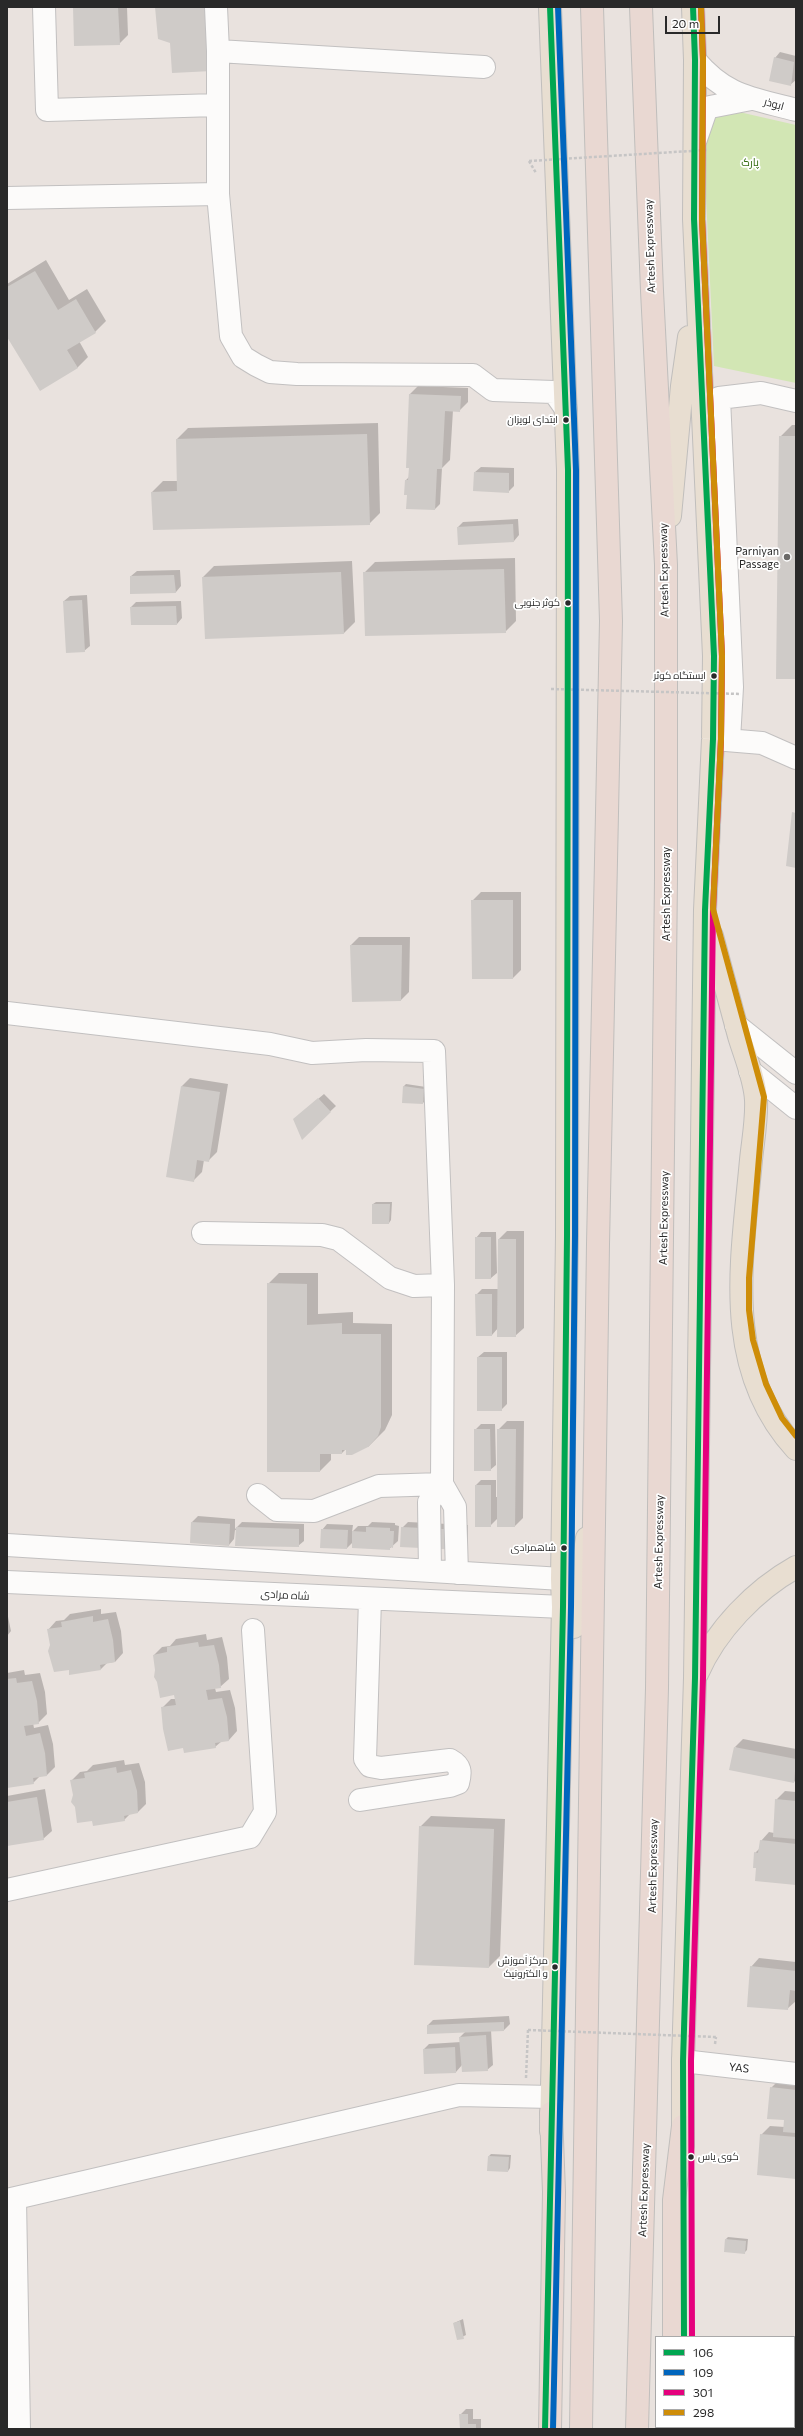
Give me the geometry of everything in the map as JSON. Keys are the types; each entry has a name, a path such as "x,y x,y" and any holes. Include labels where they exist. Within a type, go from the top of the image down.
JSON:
{"highway":[{"path":"581,2429 595,1480 611,621 592,7"},
{"name":"Artesh Expressway","path":"637,2429 657,1688 664,1213 666,565 652,291 641,7"},
{"path":"550,2429 554,2192 551,2105"},
{"path":"674,2336 674,2200 683,2126"}],"main road":[{"path":"545,2429 551,2105 561,1720 568,1236 568,470 550,7"},
{"path":"666,565 682,386 689,347 694,219 701,146 693,7"},
{"path":"684,2336 683,2061 695,1678 705,910 721,740 694,219"},
{"path":"705,910 750,1071 756,1098 756,1112 743,1245 740,1311 745,1342 758,1387 775,1422 796,1449"},
{"path":"561,1720 595,1480"},
{"path":"695,1678 712,1646 747,1604 796,1566"}],"street":[{"path":"44,7 47,110 217,105"},
{"path":"216,7 218,51 218,194 231,336 243,357 270,372 298,374 473,375 493,390 554,392 566,409"},
{"path":"218,51 484,67"},
{"path":"695,60 719,85 753,99"},
{"path":"701,146 706,110 724,103 753,99"},
{"name":"ابوذر","path":"753,99 796,110"},
{"path":"7,198 218,194"},
{"path":"796,401 761,393 719,398 732,687 721,740 762,743 796,758"},
{"path":"7,1013 270,1044 312,1053 366,1050 434,1050 443,1285 442,1484 455,1506 456,1573"},
{"path":"736,1025 796,1073"},
{"path":"750,1071 791,1104"},
{"path":"791,1104 785,1086 791,1078 796,1078"},
{"path":"203,1233 322,1235 338,1239 390,1278 414,1286 443,1285"},
{"path":"258,1495 277,1510 314,1511 380,1486 442,1484"},
{"path":"430,1571 429,1502 442,1484"},
{"path":"7,1545 562,1579"},
{"name":"شاه مرادی","path":"7,1582 563,1607"},
{"path":"360,1800 450,1786 458,1783 461,1772 457,1764 450,1760 381,1768 370,1766 365,1759 370,1599"},
{"path":"7,1890 250,1838 265,1812 253,1630"},
{"name":"YAS","path":"683,2061 796,2074"},
{"path":"19,2429 11,2200 459,2095 551,2105"}],"path":[{"path":"529,161 701,146"},
{"path":"551,689 741,694"},
{"path":"526,2069 528,2030 716,2037"}],"green space":[{"name":"پارک","path":"726,109 796,125 796,383 714,366 704,154 705,139 708,128 714,119"}],"building":[{"path":"73,7 118,7 120,45 74,46"},
{"path":"155,7 208,7 212,71 172,73 170,43 158,39"},
{"path":"774,57 794,62 791,86 769,81"},
{"path":"35,271 58,310 76,299 96,333 67,350 78,368 40,391 7,337 7,287"},
{"path":"409,394 461,396 460,412 445,411 442,469 437,469 435,510 406,509 407,495 404,495 405,480 408,480 409,468 406,468"},
{"path":"367,434 370,525 153,530 151,492 177,491 176,439"},
{"name":"Parniyan Passage","path":"779,436 796,436 796,679 776,679"},
{"path":"474,472 509,473 509,493 473,491"},
{"path":"513,524 514,542 458,545 457,527"},
{"path":"504,569 506,633 365,636 363,572"},
{"path":"341,572 344,634 205,639 202,577"},
{"path":"174,575 176,593 130,594 130,576"},
{"path":"82,600 85,652 66,653 63,601"},
{"path":"176,606 177,625 131,625 130,607"},
{"path":"792,812 796,813 796,868 786,866"},
{"path":"471,900 513,900 513,979 472,979"},
{"path":"350,945 402,945 401,1001 352,1002"},
{"path":"181,1086 220,1092 209,1162 197,1160 194,1182 166,1177"},
{"path":"403,1086 424,1089 423,1104 402,1103"},
{"path":"318,1098 331,1112 302,1140 293,1119"},
{"path":"372,1204 390,1204 389,1224 372,1224"},
{"path":"475,1237 491,1237 491,1279 475,1279"},
{"path":"498,1239 516,1239 516,1337 497,1337"},
{"path":"267,1283 307,1284 307,1325 342,1323 342,1334 381,1334 381,1427 378,1436 368,1447 352,1455 346,1455 346,1450 342,1450 342,1454 320,1454 320,1472 267,1472"},
{"path":"475,1294 492,1294 492,1336 476,1336"},
{"path":"477,1357 502,1357 502,1411 477,1411"},
{"path":"474,1429 490,1429 491,1471 474,1471"},
{"path":"497,1429 516,1429 515,1527 497,1527"},
{"path":"475,1485 491,1485 491,1527 475,1527"},
{"path":"191,1522 230,1524 229,1546 190,1543"},
{"path":"236,1527 299,1529 299,1547 235,1546"},
{"path":"366,1527 390,1528 390,1531 394,1531 393,1548 390,1547 390,1550 352,1548 352,1531 366,1532"},
{"path":"401,1527 463,1530 463,1550 400,1547"},
{"path":"321,1529 348,1530 347,1549 320,1548"},
{"path":"93,1616 93,1622 108,1619 113,1640 115,1662 100,1665 101,1670 69,1675 69,1670 54,1672 48,1651 50,1645 47,1629 62,1627 61,1622"},
{"path":"198,1642 199,1647 214,1645 219,1665 221,1688 206,1690 208,1700 222,1698 227,1717 229,1741 215,1743 216,1748 184,1753 183,1748 168,1751 163,1729 161,1707 176,1705 174,1695 160,1698 157,1682 154,1677 155,1670 153,1655 167,1652 167,1647"},
{"path":"16,1678 17,1683 32,1681 37,1701 39,1724 24,1726 26,1736 40,1733 45,1753 47,1776 33,1778 34,1784 7,1788 7,1679"},
{"path":"734,1747 796,1759 794,1783 729,1770"},
{"path":"116,1767 117,1773 131,1770 137,1791 138,1813 124,1816 125,1821 93,1826 92,1821 77,1823 75,1807 71,1802 73,1795 70,1780 85,1778 84,1773"},
{"path":"37,1797 44,1840 7,1846 7,1802"},
{"path":"775,1799 796,1801 796,1839 773,1837"},
{"path":"419,1826 494,1829 489,1968 414,1965"},
{"path":"760,1840 796,1844 796,1885 755,1881 756,1868 753,1868 754,1852 758,1853"},
{"path":"750,1966 796,1971 796,1991 790,1990 788,2010 747,2007"},
{"path":"504,2022 504,2031 427,2034 427,2025"},
{"path":"486,2035 488,2071 462,2072 459,2037"},
{"path":"455,2047 456,2073 424,2074 423,2049"},
{"path":"770,2087 796,2090 796,2133 783,2132 784,2120 767,2119"},
{"path":"760,2134 796,2137 796,2179 757,2175"},
{"path":"488,2156 509,2157 508,2172 487,2171"},
{"path":"725,2239 746,2241 745,2254 724,2252"},
{"path":"460,2321 464,2339 457,2340 453,2323"},
{"path":"459,2414 468,2414 468,2424 476,2424 476,2429 460,2429"}],"transit line":[{"name":"106","path":"545,2429 563,1607 567,1236 568,470 550,7"},
{"name":"109","path":"553,2429 571,1607 575,1236 576,470 558,7"},
{"name":"106","path":"684,2336 683,2061 695,1678 705,910 713,739 714,656 694,219 695,60 693,7"},
{"name":"301","path":"692,2336 691,2061 703,1678 713,910 721,739 722,656 702,219 703,60 701,7"},
{"name":"298","path":"701,7 703,60 702,219 722,656 721,739 713,909 764,1097 749,1278 749,1310 753,1340 766,1384 782,1418 796,1436"}],"place":[{"name":"ابتدای لویزان","path":"566,420"},
{"name":"Parniyan Passage","path":"787,557"},
{"name":"کوثر جنوبی","path":"568,603"},
{"name":"ایستگاه کوثر","path":"714,676"},
{"name":"شاهمرادی","path":"564,1548"},
{"name":"مرکز آموزش و الکترونیک","path":"555,1967"},
{"name":"کوی یاس","path":"691,2157"}]}
